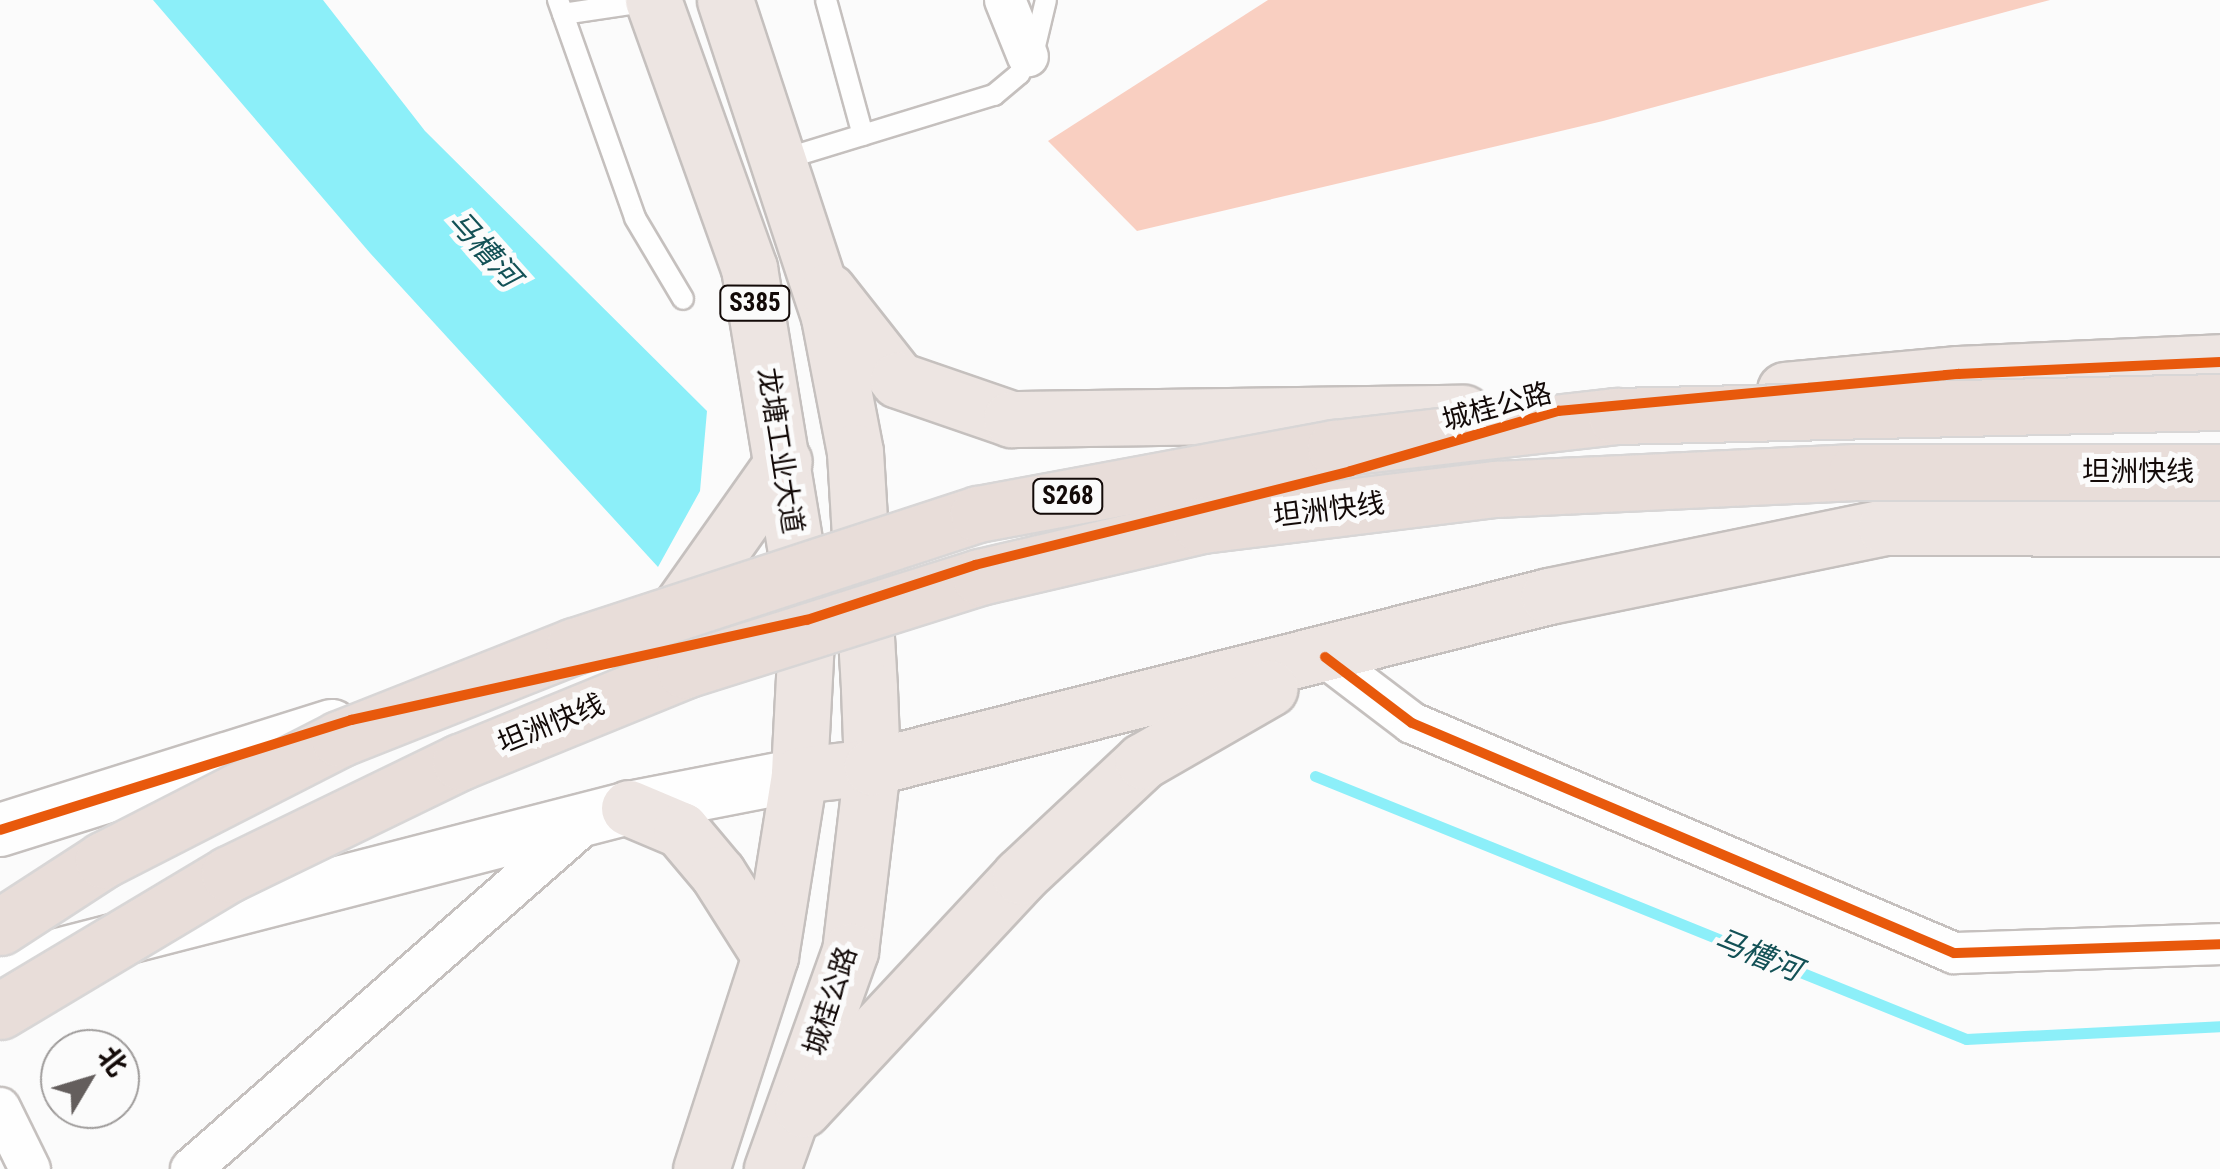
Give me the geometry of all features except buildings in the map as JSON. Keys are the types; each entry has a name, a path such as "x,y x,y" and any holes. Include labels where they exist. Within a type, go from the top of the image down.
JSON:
{"highway":[{"name":"坦洲快线","path":"3,969 103,860 339,738 610,634 978,514 1335,448 1616,416 2220,402"},
{"name":"坦洲快线","path":"3,969 229,874 460,762 685,670 980,576 1200,525 1496,489 1856,472 2220,472"}],"main road":[{"name":"龙塘工业大道","path":"653,0 749,268 784,460 807,620"},
{"name":"S385","path":"725,0 824,299 855,452 865,602"},
{"path":"759,325 797,338 824,299 898,380 1012,419 1558,411"},
{"name":"城桂公路","path":"807,620 974,565 1558,411 1958,374 2220,362"},
{"path":"647,654 784,460"},
{"path":"799,775 872,767 1325,657 1549,596 1886,528 2220,528"},
{"name":"城桂公路","path":"781,1146 850,951 872,767 865,602"},
{"path":"702,1169 770,956 799,775 807,620"},
{"path":"781,1146 1020,876 1143,761 1325,657"},
{"path":"610,813 680,830 718,874 770,956"}],"street":[{"path":"1005,0 1028,57"},
{"path":"0,830 352,720 807,620"},
{"path":"1325,657 1412,723 1954,953 2220,944"},
{"path":"3,969 610,813 799,775"},
{"path":"190,1169 610,813"},
{"path":"0,1108 30,1169"}],"lane":[{"path":"653,0 561,7 635,218 684,299"},
{"path":"826,0 864,135"},
{"path":"779,160 994,95 1028,57 1046,0"}],"shaded area":[{"path":"1268,0 2050,0 1603,121 1137,231 1048,141"}],"water":[{"path":"153,0 323,0 425,131 707,411 700,491 658,567 370,253"}],"waterway":[{"name":"马槽河","path":"1315,776 1966,1039 2220,1026"}],"cycle path":[{"path":"0,830 351,720 807,620 975,565 1351,471 1558,411 1958,374 2220,362"},
{"path":"1325,657 1412,723 1954,953 2220,944"}]}
